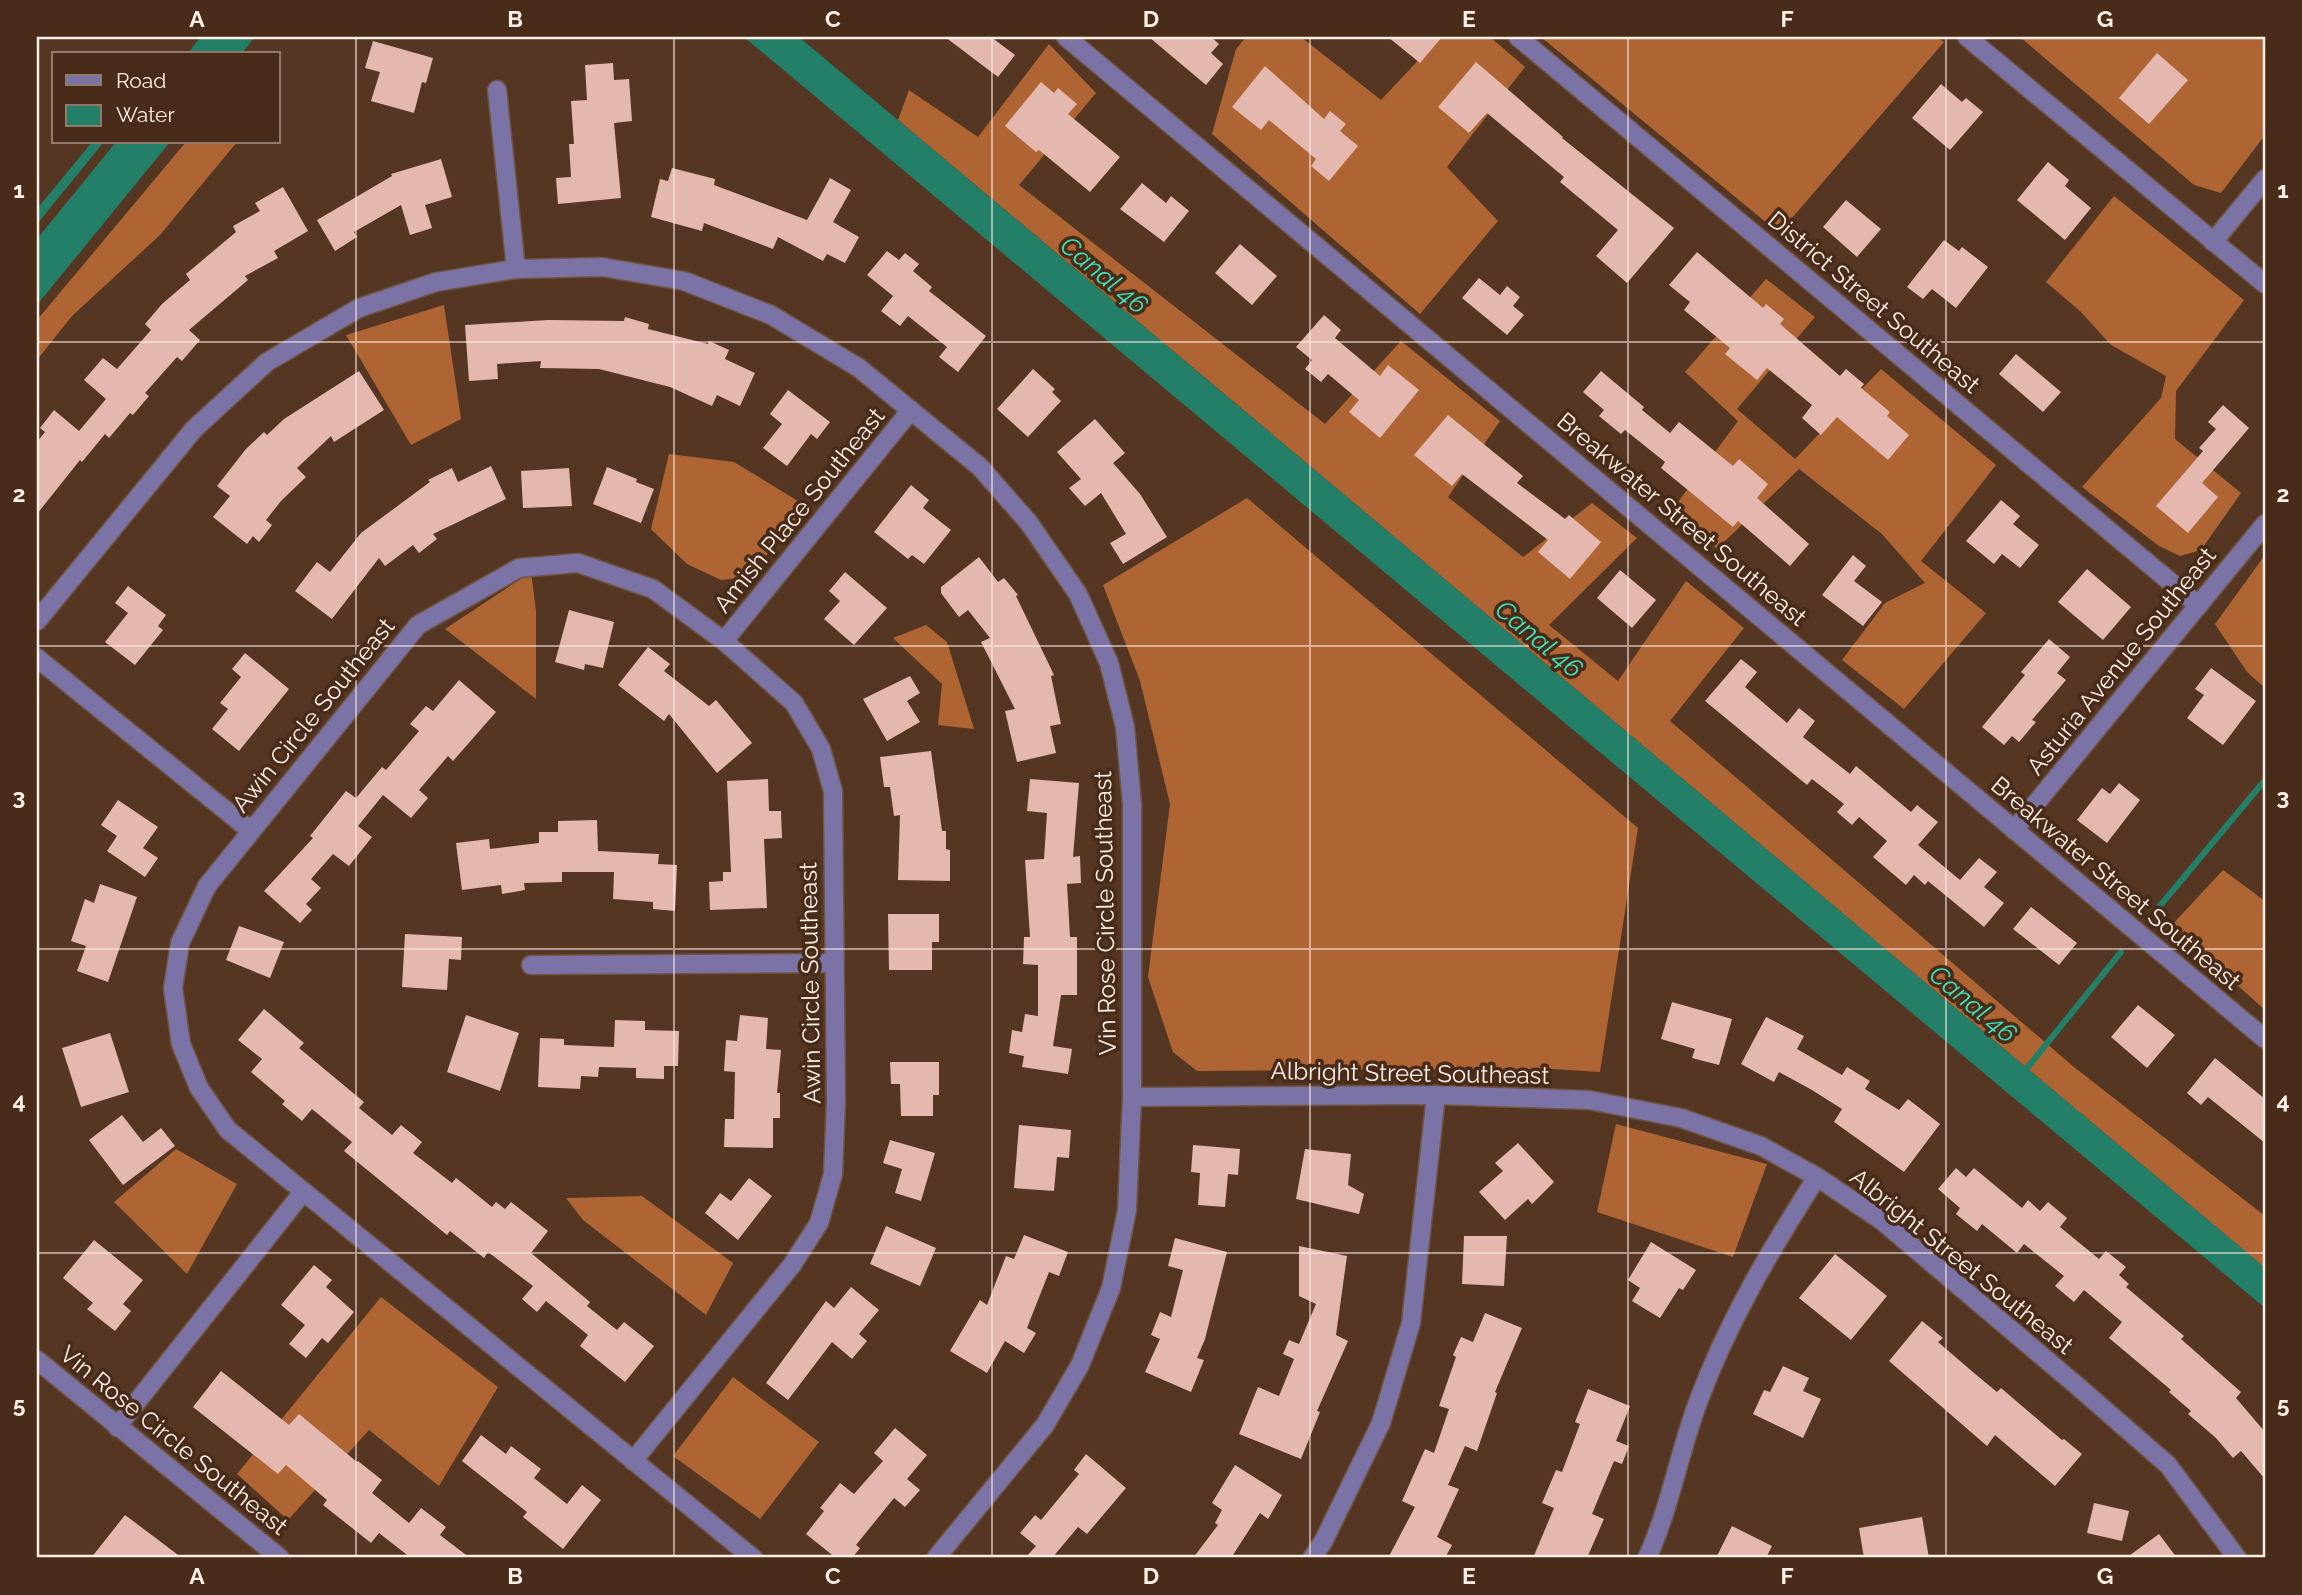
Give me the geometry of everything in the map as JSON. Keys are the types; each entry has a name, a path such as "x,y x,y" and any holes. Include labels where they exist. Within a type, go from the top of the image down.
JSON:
{"street":[{"name":"Breakwater Street Southeast","path":"1066,37 2265,1039"},
{"name":"District Street Southeast","path":"1518,37 2198,606"},
{"path":"1967,37 2265,285"},
{"path":"497,90 516,269"},
{"path":"2213,242 2265,178"},
{"name":"Vin Rose Circle Southeast","path":"37,621 194,429 267,362 359,308 436,282 516,269 602,267 684,281 771,315 859,368 980,467 1029,523 1078,594 1109,663 1125,727 1132,804 1132,1097 1127,1210 1111,1289 1080,1365 1045,1425 936,1558"},
{"name":"Amish Place Southeast","path":"724,641 911,410"},
{"name":"Asturia Avenue Southeast","path":"2014,830 2265,524"},
{"name":"Awin Circle Southeast","path":"633,1461 792,1265 819,1223 833,1174 836,1101 833,791 821,749 794,703 724,641 653,589 578,563 519,568 418,625 207,886 180,943 173,988 181,1044 199,1088 228,1130 303,1192 633,1461 753,1558"},
{"path":"37,657 250,830"},
{"path":"531,965 834,964"},
{"path":"1312,1558 1323,1542 1381,1423 1411,1323 1436,1095"},
{"name":"Albright Street Southeast","path":"1132,1097 1436,1095 1589,1100 1681,1118 1761,1146 1817,1177 1881,1220 2075,1384 2168,1465 2236,1558"},
{"path":"1647,1558 1659,1531 1698,1403 1728,1327 1765,1259 1817,1177"},
{"path":"117,1427 303,1192"},
{"name":"Vin Rose Circle Southeast","path":"37,1360 279,1558"}],"shaded area":[{"path":"1246,37 1301,37 1381,100 1440,37 1490,37 1525,67 1447,167 1498,221 1420,314 1212,134 1236,49"},
{"path":"1541,37 1937,37 1944,42 1779,233"},
{"path":"2020,37 2265,37 2265,135 2221,193 2194,185"},
{"path":"1049,44 1096,93 1019,185 1325,424 1401,341 1500,421 1448,497 1523,557 1592,503 1637,538 1549,625 1618,681 1686,581 1744,628 1670,721 2074,1067 2265,1216 2265,1268 898,120 909,90 978,137"},
{"path":"184,144 235,144 160,235 72,316 37,360 37,320"},
{"path":"2114,196 2244,300 2176,391 2175,439 2241,493 2201,550 2180,556 2159,546 2082,487 2161,398 2166,376 2111,345 2080,311 2046,282"},
{"path":"1766,279 1815,317 1737,409 1795,459 1881,369 1996,465 1921,561 1986,613 1904,709 1842,660 1885,603 1925,583 1882,534 1799,469 1717,549 1675,506 1738,421 1685,372"},
{"path":"444,305 461,419 411,445 346,335"},
{"path":"669,454 734,462 806,506 749,577 721,580 687,564 651,529"},
{"path":"1247,498 1638,828 1600,1072 1553,1069 1197,1071 1173,1052 1148,977 1170,804 1140,681 1103,585"},
{"path":"2265,555 2265,688 2247,672 2215,624"},
{"path":"531,572 536,611 536,699 445,629"},
{"path":"926,625 947,642 974,729 938,725 942,684 893,638"},
{"path":"2223,870 2265,901 2265,1010 2171,926"},
{"path":"1616,1124 1767,1164 1733,1257 1597,1212"},
{"path":"176,1149 237,1184 187,1274 114,1202"},
{"path":"642,1196 733,1263 706,1315 583,1220 566,1198"},
{"path":"381,1297 498,1387 439,1486 369,1430 288,1520 237,1474"},
{"path":"733,1377 819,1442 760,1519 673,1456"}],"water":[{"path":"201,37 255,37 243,52 189,52"},
{"path":"744,37 799,37 2265,1268 2265,1308"},
{"path":"90,144 102,144 37,224 37,209"},
{"path":"114,144 168,144 37,305 37,239"}],"building":[{"path":"945,37 991,37 1015,55 998,77"},
{"path":"1149,37 1211,37 1219,44 1211,53 1223,64 1206,85"},
{"path":"1388,37 1442,37 1420,63"},
{"path":"373,41 433,58 426,83 422,82 414,113 371,101 380,72 365,68"},
{"path":"2157,53 2188,80 2149,124 2119,98"},
{"path":"1476,62 1562,138 1674,228 1627,283 1596,256 1618,230 1560,182 1564,177 1487,113 1469,133 1438,107"},
{"path":"613,63 614,80 629,79 632,121 614,123 621,198 558,204 556,178 571,177 569,144 574,144 571,101 587,100 585,65"},
{"path":"1265,66 1324,119 1330,111 1346,124 1340,131 1358,146 1329,181 1311,166 1316,159 1269,120 1261,130 1232,107"},
{"path":"1041,82 1054,93 1058,88 1077,104 1068,114 1120,157 1090,192 1005,126"},
{"path":"1941,84 1962,102 1966,98 1983,112 1950,150 1912,118"},
{"path":"441,159 452,197 425,205 432,228 410,235 401,205 354,232 357,237 335,251 317,220 392,176 391,174"},
{"path":"2048,162 2069,180 2065,186 2091,208 2065,240 2017,200"},
{"path":"672,168 715,179 714,185 807,220 830,178 851,190 833,222 859,237 845,263 827,254 823,261 778,237 773,249 704,223 702,231 651,217 660,179 668,181"},
{"path":"1142,183 1166,203 1171,196 1189,211 1164,242 1120,209"},
{"path":"283,187 308,231 274,251 278,258 245,276 248,280 189,330 200,340 182,361 177,357 145,393 149,396 133,415 130,413 109,438 105,434 82,462 80,460 37,514 37,442 45,432 40,428 54,410 79,431 106,399 84,380 103,358 117,369 151,330 145,324 162,304 190,280 186,274 236,232 233,226 260,211 255,203"},
{"path":"1846,200 1881,229 1857,257 1823,227"},
{"path":"1944,240 1959,251 1962,247 1988,267 1956,308 1932,289 1923,299 1907,287"},
{"path":"1240,244 1277,276 1252,305 1215,273"},
{"path":"887,251 899,260 905,253 919,264 913,271 932,287 929,291 986,336 958,372 939,357 947,347 908,316 900,326 881,311 893,296 867,275"},
{"path":"1697,252 1763,308 1766,304 1784,319 1780,324 1840,376 1846,369 1864,384 1861,388 1890,412 1887,416 1909,435 1888,460 1837,417 1821,435 1802,418 1812,405 1767,368 1757,380 1725,354 1730,348 1684,310 1690,302 1669,285"},
{"path":"1479,278 1500,295 1507,286 1520,297 1513,306 1524,315 1507,335 1462,298"},
{"path":"1324,315 1341,330 1335,338 1380,376 1388,365 1419,390 1380,438 1349,412 1359,400 1328,374 1321,382 1305,369 1312,360 1296,347"},
{"path":"625,317 649,324 648,329 708,344 709,341 729,350 725,359 755,373 740,406 717,395 712,406 670,387 599,369 540,368 541,361 497,364 498,379 469,381 465,325 548,320 624,321"},
{"path":"2016,354 2061,392 2043,412 1999,374"},
{"path":"1033,369 1055,389 1052,392 1061,401 1028,437 997,409"},
{"path":"359,371 384,410 334,442 331,436 297,468 306,477 266,520 272,525 259,542 253,536 247,544 213,517 230,496 217,486 246,449 264,432 267,435 284,419"},
{"path":"1601,371 1670,433 1679,422 1733,466 1739,459 1768,484 1757,498 1809,544 1790,566 1738,521 1733,527 1661,468 1665,462 1625,430 1621,434 1599,416 1604,410 1583,392"},
{"path":"788,390 830,422 817,439 811,434 787,466 763,448 782,424 770,414"},
{"path":"2223,405 2249,428 2202,483 2218,497 2188,533 2156,506 2203,451 2199,448 2216,429 2208,422"},
{"path":"1448,415 1523,476 1517,483 1565,519 1569,515 1601,542 1570,579 1538,552 1548,540 1462,474 1452,486 1414,455"},
{"path":"1095,419 1125,453 1113,463 1140,494 1167,537 1123,564 1110,543 1126,534 1101,493 1085,506 1069,488 1081,479 1057,452"},
{"path":"491,466 506,499 433,534 437,539 419,553 413,545 385,566 379,558 332,619 295,591 317,562 330,572 361,533 430,482 428,480 452,468 458,482"},
{"path":"607,467 654,489 641,523 593,504"},
{"path":"569,468 572,506 523,508 521,471"},
{"path":"911,485 929,500 923,508 951,530 924,564 912,555 908,559 874,532"},
{"path":"2001,500 2020,516 2013,524 2039,545 2020,568 2002,554 1994,564 1966,541"},
{"path":"1853,555 1866,566 1854,581 1882,602 1863,626 1822,595"},
{"path":"979,557 998,582 1004,578 1018,595 1016,596 1054,675 1051,676 1061,724 1050,726 1056,753 1017,762 1005,711 1015,709 981,642 990,638 968,610 959,617 941,593 941,587"},
{"path":"2087,569 2131,607 2103,640 2058,602"},
{"path":"1620,570 1656,600 1632,628 1597,598"},
{"path":"845,572 887,608 854,645 824,619 840,601 829,591"},
{"path":"128,586 166,615 158,626 163,630 135,665 105,642 128,613 115,603"},
{"path":"569,610 614,622 603,668 585,664 584,670 555,662"},
{"path":"2049,639 2070,657 2057,673 2066,680 2032,720 2036,722 2019,742 2012,736 2004,745 1982,727 2025,675 2021,672"},
{"path":"648,647 670,664 664,671 709,706 716,700 752,743 717,773 669,714 664,721 618,685"},
{"path":"245,653 289,689 239,751 212,729 228,709 220,703 241,677 232,669"},
{"path":"1741,659 1757,672 1745,687 1787,723 1799,708 1815,721 1803,737 1850,774 1856,766 1911,812 1917,805 1938,822 1918,845 1960,880 1979,858 1997,872 1984,887 2004,903 1984,927 1928,881 1925,885 1914,875 1906,885 1873,857 1887,841 1859,817 1852,825 1837,812 1844,804 1812,779 1807,785 1705,701"},
{"path":"2211,668 2256,701 2223,745 2187,718 2204,695 2195,689"},
{"path":"910,676 920,693 907,701 920,722 887,741 863,699"},
{"path":"459,680 496,712 453,761 448,756 419,790 428,798 411,818 383,795 358,826 372,837 349,866 333,854 311,879 321,888 306,904 312,910 300,923 264,891 313,838 310,836 346,791 356,798 382,767 386,770 419,731 410,724 426,706 433,711"},
{"path":"931,751 942,831 946,831 946,849 950,850 950,881 898,880 900,815 894,816 890,787 884,787 880,757"},
{"path":"768,779 769,811 781,811 782,838 764,839 767,908 710,910 709,882 723,881 723,872 731,872 727,781"},
{"path":"1030,779 1079,783 1073,857 1080,856 1081,883 1067,884 1070,937 1077,937 1077,995 1061,995 1053,1046 1072,1049 1068,1074 1022,1067 1024,1056 1009,1053 1012,1030 1022,1032 1025,1014 1038,1016 1038,965 1023,964 1024,937 1030,937 1025,860 1044,859 1047,813 1027,811"},
{"path":"2119,783 2140,800 2107,843 2077,820 2102,788 2110,794"},
{"path":"118,800 158,827 143,848 158,858 145,877 107,851 117,836 101,825"},
{"path":"597,820 598,851 659,854 658,864 677,865 675,911 653,909 653,902 613,899 614,872 562,872 562,882 524,883 525,890 502,894 501,885 462,890 456,843 489,839 490,849 539,843 539,832 558,832 558,821"},
{"path":"100,884 137,897 108,982 77,971 86,946 71,941 85,899 94,903"},
{"path":"2031,907 2077,943 2059,965 2013,929"},
{"path":"888,914 939,914 939,942 932,942 932,970 889,970"},
{"path":"239,926 284,942 270,978 226,960"},
{"path":"405,934 462,937 461,960 449,959 447,990 402,987"},
{"path":"1672,1002 1732,1019 1719,1065 1692,1058 1695,1049 1661,1039"},
{"path":"2138,1005 2175,1035 2147,1068 2111,1037"},
{"path":"264,1009 304,1043 299,1048 364,1102 359,1108 392,1135 401,1125 422,1142 413,1153 452,1183 456,1178 492,1207 496,1202 505,1209 511,1202 548,1231 531,1253 590,1302 587,1306 617,1330 624,1322 654,1346 625,1382 580,1346 588,1335 546,1301 537,1312 522,1299 533,1286 488,1252 484,1258 450,1231 447,1235 344,1151 352,1142 312,1109 302,1121 282,1104 285,1101 251,1072 262,1059 238,1040"},
{"path":"466,1015 519,1033 500,1091 447,1072"},
{"path":"740,1015 768,1018 766,1049 781,1050 777,1093 780,1093 780,1118 773,1118 773,1148 724,1147 725,1119 734,1119 735,1072 724,1071 726,1040 737,1041"},
{"path":"1766,1017 1804,1036 1797,1049 1842,1075 1847,1067 1870,1081 1865,1089 1899,1110 1908,1099 1940,1124 1904,1172 1834,1122 1842,1109 1779,1072 1774,1082 1741,1064"},
{"path":"615,1020 645,1021 645,1030 679,1031 678,1066 664,1066 664,1079 636,1078 636,1068 599,1067 598,1077 581,1076 580,1089 538,1087 540,1038 564,1039 564,1045 614,1047"},
{"path":"110,1033 129,1092 81,1107 62,1048"},
{"path":"2215,1058 2265,1099 2265,1143 2208,1097 2201,1105 2187,1093"},
{"path":"890,1062 939,1062 939,1095 933,1095 933,1116 901,1116 900,1084 891,1084"},
{"path":"122,1115 143,1142 161,1128 175,1146 123,1185 89,1140"},
{"path":"1019,1125 1071,1130 1069,1158 1057,1157 1054,1191 1014,1188"},
{"path":"890,1140 935,1153 921,1201 895,1193 902,1169 883,1163"},
{"path":"1518,1143 1554,1182 1532,1204 1528,1199 1505,1220 1479,1192 1503,1171 1495,1163"},
{"path":"1193,1145 1240,1149 1238,1175 1228,1174 1225,1207 1198,1205 1200,1173 1191,1172"},
{"path":"1305,1149 1351,1154 1348,1185 1364,1194 1359,1214 1296,1199"},
{"path":"1956,1168 1966,1177 1974,1168 2022,1208 2028,1200 2040,1211 2048,1202 2067,1218 2060,1227 2099,1259 2106,1251 2126,1267 2119,1275 2129,1284 2126,1287 2184,1336 2181,1339 2241,1392 2236,1398 2265,1432 2265,1479 2241,1451 2233,1458 2216,1438 2188,1414 2191,1411 2169,1392 2171,1390 2109,1338 2122,1322 2084,1290 2074,1302 2055,1286 2064,1276 2024,1244 2017,1253 1982,1224 1977,1231 1956,1214 1960,1208 1938,1189"},
{"path":"749,1178 772,1196 738,1240 705,1213 720,1193 731,1201"},
{"path":"886,1226 936,1248 920,1286 870,1264"},
{"path":"1024,1235 1068,1252 1059,1276 1049,1272 1027,1328 1036,1333 1024,1353 1005,1341 987,1373 950,1351 980,1300 987,1305 1006,1256 1014,1259"},
{"path":"1464,1236 1507,1236 1504,1286 1462,1284"},
{"path":"1175,1238 1227,1252 1205,1339 1197,1358 1204,1360 1191,1392 1145,1372 1160,1339 1151,1335 1160,1312 1171,1317 1183,1270 1168,1266"},
{"path":"94,1240 143,1280 123,1304 131,1311 115,1331 87,1309 93,1303 63,1278"},
{"path":"1651,1242 1696,1270 1683,1290 1679,1288 1660,1318 1632,1301 1640,1288 1628,1280"},
{"path":"1299,1246 1347,1256 1336,1335 1348,1341 1317,1411 1320,1412 1301,1459 1239,1434 1258,1387 1279,1396 1294,1359 1283,1354 1289,1340 1299,1344 1316,1304 1299,1296"},
{"path":"1835,1254 1887,1296 1851,1340 1799,1298"},
{"path":"314,1265 332,1280 326,1287 354,1312 328,1343 322,1338 306,1358 289,1344 305,1325 281,1305"},
{"path":"851,1287 879,1310 859,1334 867,1341 852,1359 832,1342 788,1400 766,1383 826,1301 834,1308"},
{"path":"1485,1313 1522,1328 1495,1392 1497,1393 1477,1451 1465,1446 1448,1485 1459,1489 1437,1537 1452,1545 1445,1558 1388,1558 1415,1507 1402,1501 1425,1449 1434,1453 1449,1409 1439,1406 1456,1357 1453,1355 1461,1337 1473,1342"},
{"path":"1922,1321 1943,1338 1938,1342 1974,1373 1997,1392 2001,1388 2082,1454 2055,1486 1995,1435 1987,1446 1889,1361"},
{"path":"1783,1366 1809,1378 1803,1391 1821,1399 1803,1438 1753,1414 1764,1390 1770,1392"},
{"path":"221,1371 289,1425 299,1414 382,1480 372,1493 409,1523 421,1508 446,1527 440,1535 470,1558 411,1558 379,1533 371,1543 323,1505 327,1500 286,1465 278,1474 193,1407"},
{"path":"1588,1389 1630,1406 1616,1441 1629,1446 1622,1464 1614,1461 1592,1514 1604,1519 1587,1558 1533,1558 1554,1508 1542,1503 1556,1470 1562,1472 1580,1424 1575,1422"},
{"path":"895,1428 927,1455 907,1479 920,1490 905,1507 894,1498 856,1545 860,1548 852,1558 836,1558 806,1534 824,1511 820,1508 840,1483 854,1494 883,1461 874,1453"},
{"path":"481,1435 506,1454 511,1446 541,1469 534,1478 567,1504 582,1485 601,1500 563,1549 523,1517 527,1512 462,1461"},
{"path":"1086,1454 1126,1488 1087,1534 1078,1527 1052,1558 1025,1558 1036,1546 1020,1533 1035,1515 1041,1520 1079,1474 1074,1470"},
{"path":"1235,1465 1282,1495 1268,1519 1260,1513 1231,1558 1193,1558 1218,1525 1215,1523 1222,1510 1212,1503"},
{"path":"2094,1503 2129,1511 2122,1541 2087,1533"},
{"path":"125,1515 157,1539 182,1558 91,1558"},
{"path":"1922,1517 1929,1558 1864,1558 1859,1528"},
{"path":"1732,1526 1772,1546 1766,1558 1716,1558"},
{"path":"2159,1534 2177,1558 2126,1558"}],"waterway":[{"path":"2159,907 2265,780"},
{"path":"2023,1073 2121,952"}],"water label":[{"name":"Canal 46","path":"1104,275"},
{"name":"Canal 46","path":"1539,639"},
{"name":"Canal 46","path":"1973,1004"}]}
